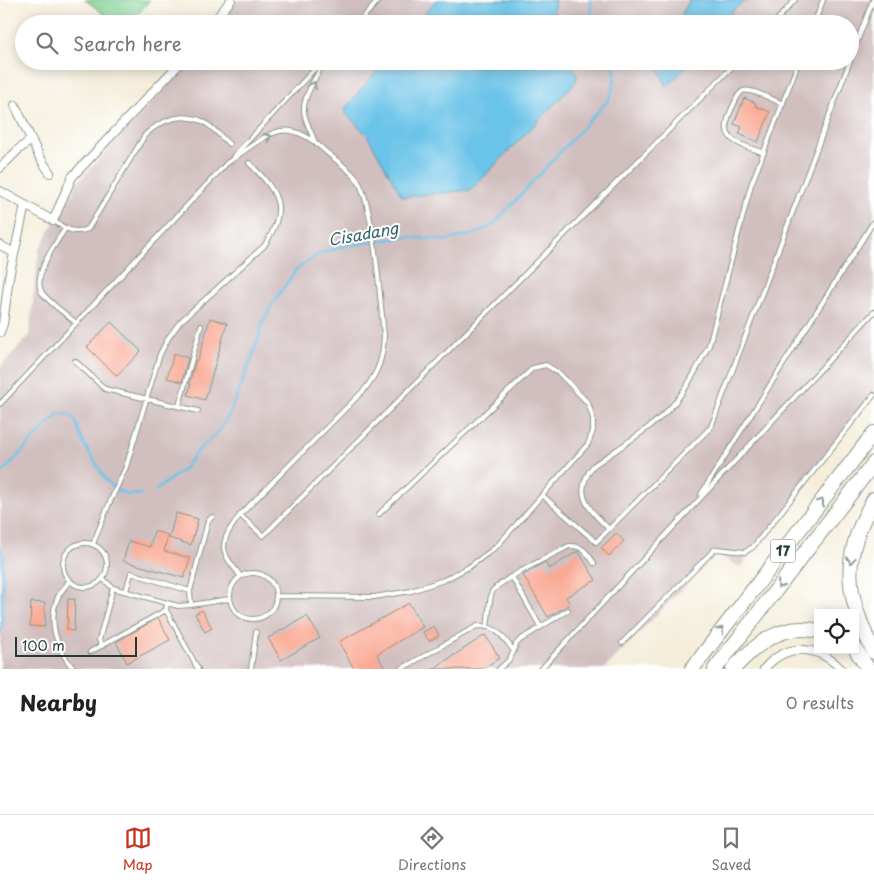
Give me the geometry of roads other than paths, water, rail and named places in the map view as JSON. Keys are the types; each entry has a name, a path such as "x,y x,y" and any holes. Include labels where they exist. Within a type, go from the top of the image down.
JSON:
{"highway":[{"name":"17","path":"692,669 874,433"},
{"name":"17","path":"716,669 874,463"},
{"path":"874,499 862,520 852,550 850,574 853,603 865,635 874,652"},
{"path":"734,669 750,651 778,632 806,628 814,630"},
{"path":"859,654 868,669"}],"street":[{"path":"219,15 231,0"},
{"path":"0,190 51,220 72,177 175,70"},
{"path":"15,104 31,140 50,173"},
{"path":"0,168 31,140"},
{"path":"0,332 2,329 3,305 25,205"},
{"path":"0,245 14,253"},
{"path":"764,669 777,657 797,650 822,654 831,659 841,669"}],"lane":[{"path":"365,15 379,0"},
{"path":"781,15 795,0"},
{"path":"817,15 823,0"},
{"path":"859,37 873,0"},
{"path":"0,404 315,70"},
{"path":"315,142 304,110 307,96 319,70"},
{"path":"240,515 263,536 729,70"},
{"path":"609,529 591,511 584,499 583,487 587,474 594,466 670,408 687,386 709,345 751,185 796,70"},
{"path":"542,495 596,542 711,427 846,70"},
{"path":"764,153 732,141 727,134 726,125 729,113 738,95 743,91 751,91 783,104"},
{"path":"51,220 65,229 79,232 88,228 145,135 157,124 174,118 203,121 229,144"},
{"path":"227,163 280,131 300,133 315,142 356,178 365,195 370,219 384,335 383,354 375,375 365,389 240,515 229,529 225,542 225,554 240,576"},
{"path":"93,544 126,467 160,354 169,337 180,322 264,246 274,231 279,214 276,196 268,182 249,163"},
{"path":"696,502 874,221"},
{"path":"65,229 49,252 42,269 40,283 42,292 76,323"},
{"path":"540,669 874,312"},
{"path":"178,406 201,326"},
{"path":"75,360 105,389 198,411"},
{"path":"276,596 374,597 411,591 444,580 469,567 496,547 588,444 593,431 593,418 588,403 559,373 546,365 533,368 379,514"},
{"path":"622,643 714,550 745,552 753,547 874,395"},
{"path":"191,605 190,590 208,521 212,517"},
{"path":"81,543 93,544 102,550 107,559 107,570 103,579 93,586 80,587 69,581 63,570 64,558 70,548 81,543"},
{"path":"487,626 492,592 496,587 512,577 569,546 576,545 583,548 594,563"},
{"path":"252,572 263,575 273,584 276,596 273,608 265,616 254,619 243,617 234,610 229,600 231,586 240,576 252,572"},
{"path":"126,591 132,573 190,590"},
{"path":"512,577 540,626"},
{"path":"103,579 113,588 178,606 229,600"},
{"path":"69,581 58,598 55,627 56,638 60,648 74,669"},
{"path":"102,646 99,640 113,588"},
{"path":"167,603 166,610 198,669"},
{"path":"90,652 166,610"},
{"path":"499,669 508,661 516,644 540,626 568,610"},
{"path":"400,669 476,626 487,626 497,630 514,651"},
{"path":"251,669 256,632"}],"water":[{"path":"436,0 555,0 553,15 424,15"},
{"path":"690,0 746,0 734,9 730,15 681,15"},
{"path":"377,70 575,70 577,76 575,83 471,190 402,197 367,135 343,111"},
{"path":"659,70 683,70 667,87"}],"waterway":[{"name":"Cisadang","path":"591,0 592,15"},
{"name":"Cisadang","path":"156,490 185,468 196,452 218,432 229,415 254,353 263,322 273,303 296,270 317,255 343,246 407,237 445,240 475,234 494,224 609,99 614,85 614,70"},
{"name":"Cisadang","path":"0,475 58,414 66,414 74,418 84,444 106,480 117,490 129,495 141,494"},
{"name":"Cisadang","path":"0,548 3,555 2,624 0,631"}]}
